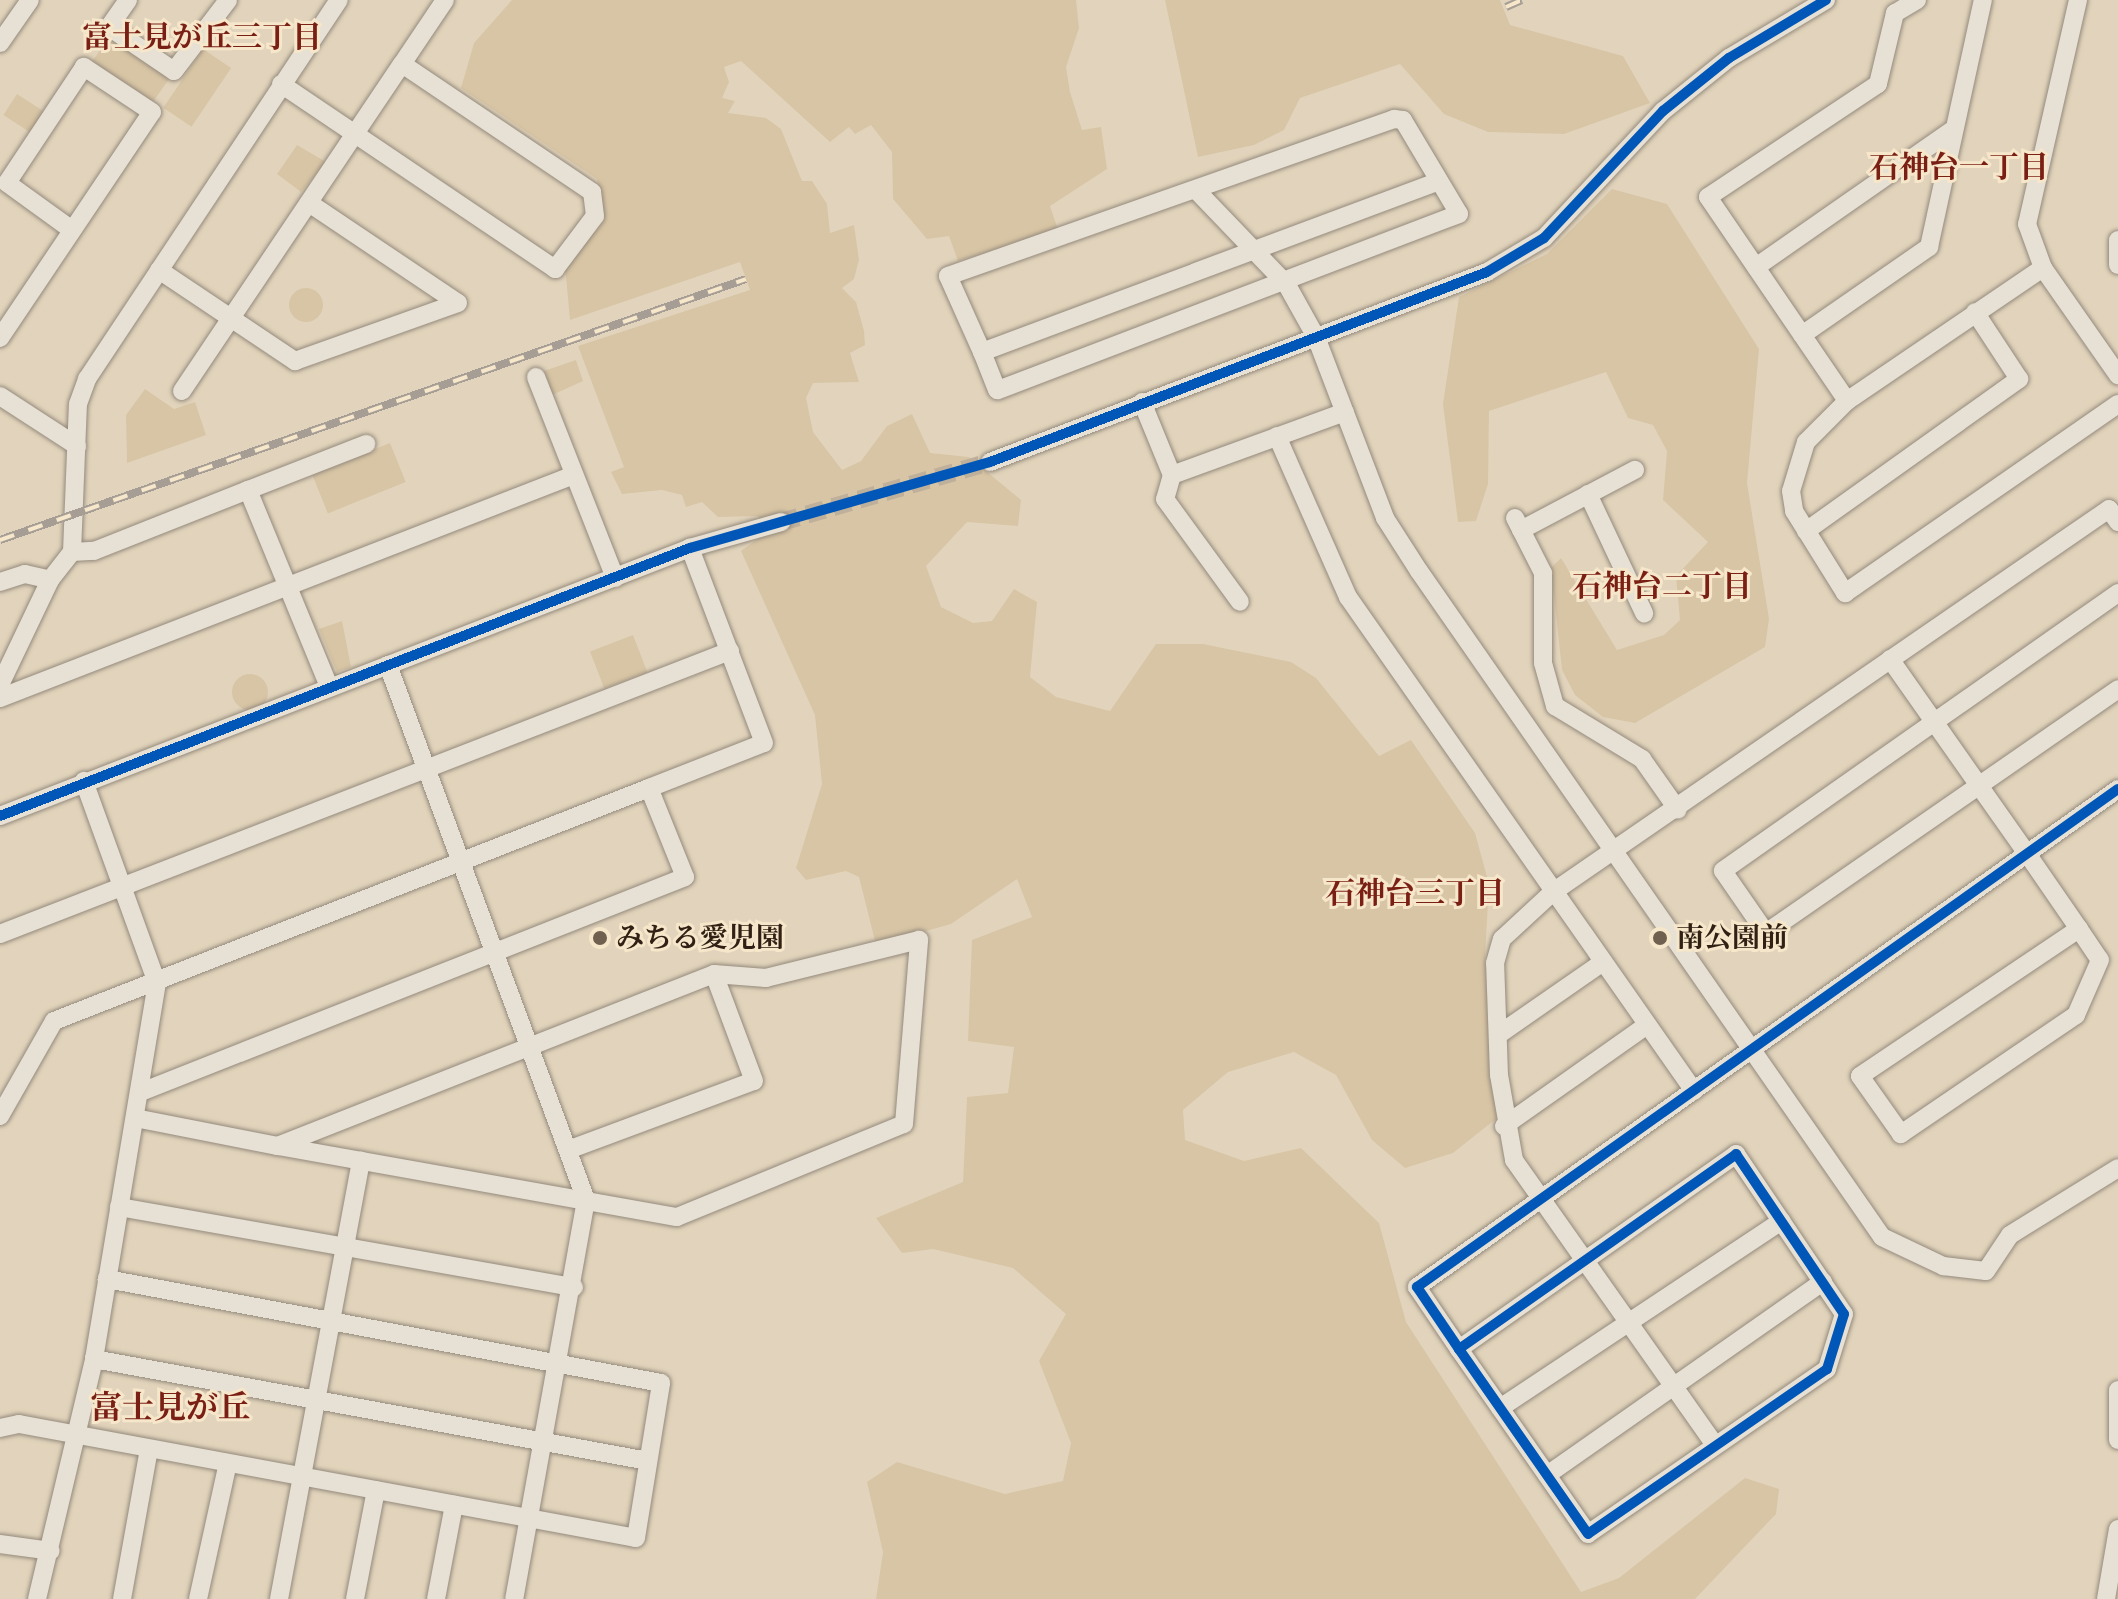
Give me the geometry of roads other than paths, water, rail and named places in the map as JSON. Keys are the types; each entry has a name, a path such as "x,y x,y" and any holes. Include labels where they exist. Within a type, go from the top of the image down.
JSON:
{"street":[{"path":"0,43 30,0"},
{"path":"128,0 109,27 174,71 228,0"},
{"path":"0,685 50,580 72,552 77,446 87,379 339,0"},
{"path":"182,391 445,0"},
{"path":"990,462 1487,272 1544,238 1663,111 1729,58 1826,0"},
{"path":"1847,401 1708,197 1878,84 1895,13 1917,0"},
{"path":"1802,335 1929,247 1951,131 1983,0"},
{"path":"2078,0 2027,224 2043,268 2118,375"},
{"path":"281,84 555,269 595,216 592,192 402,64"},
{"path":"0,338 152,112 84,67 7,183 72,230"},
{"path":"1394,119 1403,120 1459,214 1287,285 997,390 948,276 1197,191 1394,119"},
{"path":"1756,267 1951,131"},
{"path":"982,352 1257,253 1439,181"},
{"path":"1197,191 1287,285 1316,337 1385,518 1751,1052 1882,1237 1943,1266 1986,1271 2010,1235 2118,1168"},
{"path":"159,270 295,361 458,303 309,203"},
{"path":"2118,240 2118,265"},
{"path":"2043,268 1975,312 1820,422 1792,468 1794,511 1845,593 2118,404"},
{"path":"1806,531 2019,379 1975,312"},
{"path":"536,377 615,578"},
{"path":"0,396 77,446"},
{"path":"1142,402 1172,475 1165,499 1240,602"},
{"path":"1172,475 1345,412"},
{"path":"1277,436 1348,597 1694,1091"},
{"path":"72,552 94,551 366,444"},
{"path":"1635,470 1518,524 1543,573 1543,663 1555,706 1642,759 1678,810"},
{"path":"0,698 574,475"},
{"path":"248,490 329,687"},
{"path":"1588,494 1644,613"},
{"path":"1715,1445 1514,1160 1504,1126 1498,1035 1495,963 1502,939 1553,892 1615,854 1890,659 2109,509 2118,522"},
{"path":"0,816 690,548 781,522"},
{"path":"0,1116 54,1021 764,743 690,548"},
{"path":"0,582 25,574 50,580"},
{"path":"2118,593 1723,871 1766,933 2118,689"},
{"path":"0,934 425,765 730,651"},
{"path":"1890,659 2028,855 2079,929 2100,960 2076,1015 1901,1134 1860,1076 2079,929"},
{"path":"388,665 498,953 586,1200 574,1287 514,1599"},
{"path":"37,1599 51,1551 94,1359 157,983 84,781"},
{"path":"141,1092 685,877 649,788"},
{"path":"1459,1349 1736,1154 1844,1314 1827,1369 1588,1534 1459,1349 1417,1287 2118,789"},
{"path":"135,1118 278,1146 677,1217 904,1124 919,940 766,978 714,974 278,1146"},
{"path":"1498,1035 1603,962"},
{"path":"568,1150 754,1081 714,974"},
{"path":"1504,1126 1646,1026"},
{"path":"279,1599 361,1161"},
{"path":"119,1207 574,1287"},
{"path":"1500,1408 1781,1221"},
{"path":"0,1428 19,1424 636,1538 661,1383 107,1279"},
{"path":"1547,1475 1823,1282"},
{"path":"94,1359 648,1461"},
{"path":"2118,1390 2118,1440"},
{"path":"122,1599 149,1449"},
{"path":"198,1599 228,1463"},
{"path":"355,1599 376,1490"},
{"path":"436,1599 454,1505"},
{"path":"2106,1599 2118,1529"},
{"path":"0,1544 51,1551"}],"tunnel":[{"path":"781,522 990,462"}],"railway":[{"path":"1506,7 1522,0"},
{"path":"0,540 746,279"}],"place":[{"name":"みちる愛児園","path":"600,938"},
{"name":"南公園前","path":"1660,938"}],"district":[{"name":"富士見が丘三丁目","path":"202,37"},
{"name":"石神台一丁目","path":"1959,167"},
{"name":"石神台二丁目","path":"1662,586"},
{"name":"石神台三丁目","path":"1415,893"},
{"name":"富士見が丘","path":"170,1408"}]}
